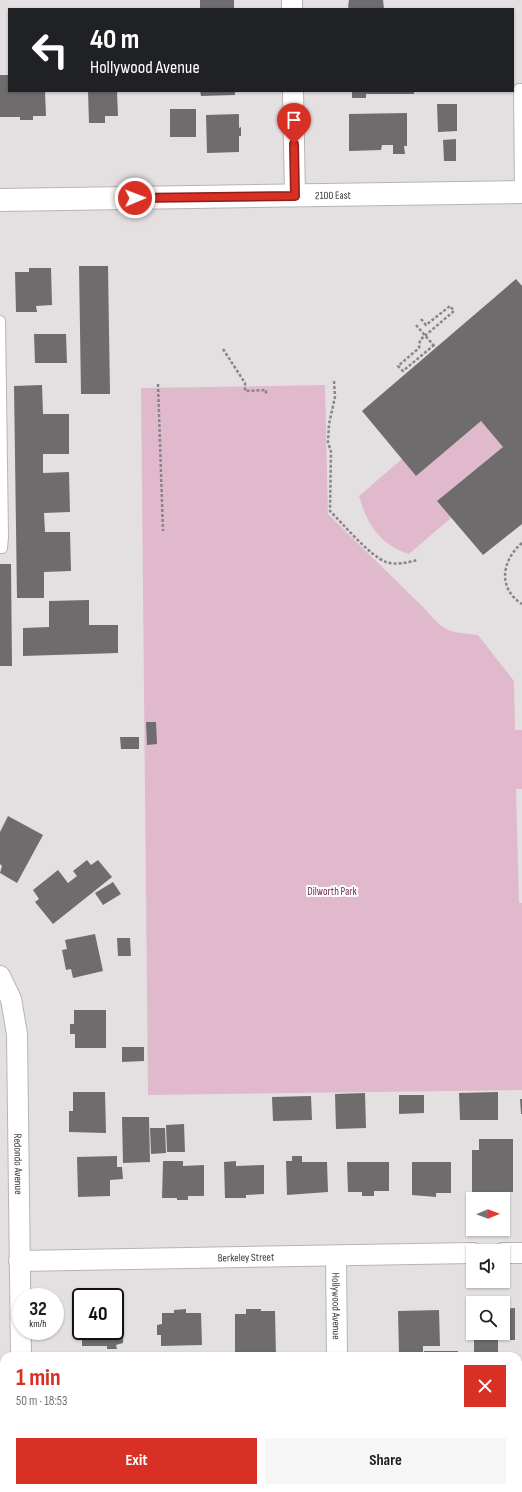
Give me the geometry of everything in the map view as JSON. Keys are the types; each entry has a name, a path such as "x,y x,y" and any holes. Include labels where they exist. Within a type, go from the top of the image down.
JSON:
{"street":[{"path":"294,92 295,196"},
{"name":"2100 East","path":"0,200 521,192"},
{"name":"Redondo Avenue","path":"0,976 11,998 17,1034 20,1352"},
{"path":"510,1253 522,1252"},
{"name":"Berkeley Street","path":"19,1260 466,1253"},
{"name":"Hollywood Avenue","path":"336,1256 338,1352"}],"lane":[{"path":"521,192 519,89 522,89"},
{"path":"0,321 3,537 2,548 0,548"}],"path":[{"path":"416,325 425,335 435,347 403,371 398,366 419,348 420,340 425,335 454,310 450,306 426,325 421,319"},
{"path":"223,349 244,382 245,391 266,390 266,394"},
{"path":"334,381 335,397 328,424 328,442 331,452 330,511 376,556 387,562 407,563 417,560"},
{"path":"158,384 163,531"},
{"path":"522,543 514,550 508,560 505,570 506,582 510,592 522,604"}],"green space":[{"name":"Dilworth Park","path":"325,385 328,514 438,623 454,632 478,635 514,681 515,730 522,730 522,789 516,789 519,903 522,903 522,1090 148,1095 141,388"},
{"path":"481,421 503,447 438,500 452,517 409,554 390,545 376,532 366,516 359,496 402,459 416,475"}],"building":[{"path":"200,0 234,0 234,8 200,8"},
{"path":"349,0 383,0 384,8 349,8"},
{"path":"0,75 8,75 8,92 45,92 46,116 33,116 33,120 20,120 20,117 0,117"},
{"path":"88,92 117,92 118,116 105,116 105,123 89,123"},
{"path":"200,92 235,92 235,95 201,96"},
{"path":"352,92 414,92 414,94 366,94 366,98 352,98"},
{"path":"437,104 457,104 457,131 438,132"},
{"path":"170,109 196,109 196,137 170,137"},
{"path":"407,113 407,146 404,146 405,154 393,154 393,145 382,145 381,150 349,151 349,114"},
{"path":"239,114 239,128 241,127 241,136 239,136 239,152 207,153 206,115"},
{"path":"456,139 456,161 444,161 443,140"},
{"path":"79,266 108,266 110,394 81,394"},
{"path":"29,268 51,268 52,305 36,306 37,312 16,312 15,272 29,272"},
{"path":"516,279 522,286 522,524 483,555 437,501 503,447 481,421 416,476 362,411"},
{"path":"34,334 66,334 67,363 35,363"},
{"path":"42,385 43,414 69,414 69,454 43,454 43,473 69,472 70,512 44,513 45,532 70,532 71,571 44,572 44,598 17,598 14,386"},
{"path":"0,564 11,564 12,666 0,666"},
{"path":"89,600 89,625 118,625 118,653 23,656 23,628 49,627 49,601"},
{"path":"146,722 156,722 157,744 147,745"},
{"path":"120,737 139,737 139,749 121,749"},
{"path":"8,816 43,835 17,883 0,873 2,866 0,864 0,832"},
{"path":"87,860 91,865 98,860 112,877 53,924 35,902 39,899 33,890 58,870 68,883 77,876 73,871"},
{"path":"113,882 121,894 103,905 95,893"},
{"path":"95,934 103,971 73,978 71,969 66,970 62,950 67,949 65,940"},
{"path":"117,938 130,938 131,956 118,956"},
{"path":"74,1010 106,1010 106,1048 75,1048 75,1034 70,1034 70,1024 74,1024"},
{"path":"122,1047 144,1047 144,1061 122,1062"},
{"path":"73,1092 105,1092 106,1133 69,1132 69,1111 73,1111"},
{"path":"498,1092 498,1120 460,1120 459,1093"},
{"path":"365,1093 366,1128 336,1129 335,1094"},
{"path":"399,1095 424,1095 424,1113 399,1114"},
{"path":"311,1096 312,1120 273,1121 272,1097"},
{"path":"520,1099 522,1099 522,1114 521,1114"},
{"path":"122,1117 149,1117 150,1162 123,1163"},
{"path":"184,1124 185,1152 167,1152 166,1125"},
{"path":"150,1128 165,1128 166,1153 151,1154"},
{"path":"479,1139 513,1139 513,1192 472,1192 472,1150 479,1150"},
{"path":"117,1156 117,1167 122,1167 123,1179 110,1180 110,1196 78,1197 77,1157"},
{"path":"292,1156 302,1156 302,1162 327,1162 328,1192 287,1195 286,1161 292,1161"},
{"path":"163,1161 183,1161 183,1166 204,1165 204,1196 188,1196 188,1200 162,1198"},
{"path":"236,1161 236,1166 264,1165 264,1194 246,1195 246,1198 225,1198 224,1162"},
{"path":"347,1162 389,1162 389,1191 374,1191 374,1196 362,1196 362,1192 348,1192"},
{"path":"412,1162 451,1162 451,1193 436,1193 436,1197 412,1195"},
{"path":"510,1308 515,1308 515,1340 510,1340"},
{"path":"186,1309 186,1313 201,1313 202,1345 161,1346 161,1335 157,1335 157,1325 162,1324 162,1313 174,1313 174,1310"},
{"path":"246,1309 275,1311 276,1352 235,1352 235,1314 246,1314"},
{"path":"439,1310 440,1346 423,1346 423,1352 399,1352 398,1311"},
{"path":"82,1340 123,1340 123,1343 116,1345 117,1349 107,1349 107,1346 82,1346"},
{"path":"474,1340 498,1340 498,1352 474,1352"},
{"path":"424,1351 458,1351 458,1352"}],"route":[{"path":"135,198 295,196 294,144"}]}
